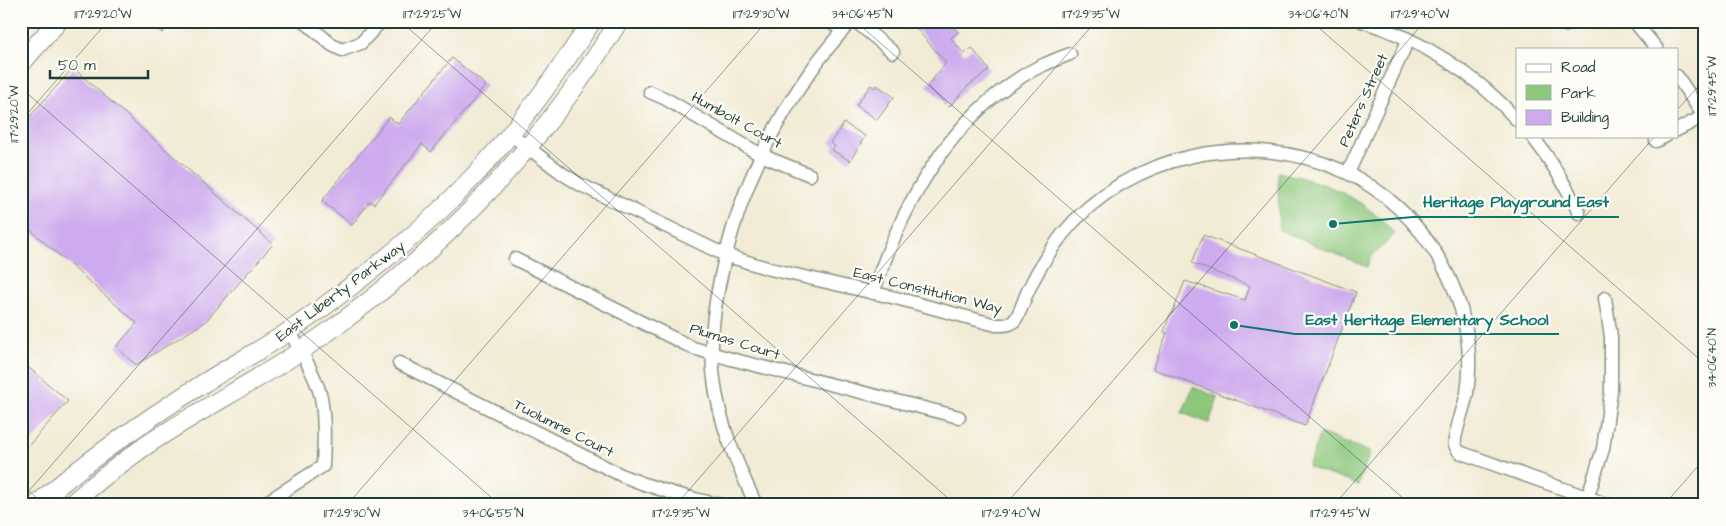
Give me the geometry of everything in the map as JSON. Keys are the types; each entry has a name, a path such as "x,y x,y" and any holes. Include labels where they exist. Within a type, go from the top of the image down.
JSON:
{"main road":[{"path":"21,63 58,21"}],"street":[{"path":"304,21 332,45 342,50 361,43 381,21"},
{"name":"East Liberty Parkway","path":"36,505 58,485 121,436 289,331 360,279 421,229 473,178 510,134 550,85 592,21"},
{"name":"East Liberty Parkway","path":"70,505 142,448 302,350 414,264 480,201 528,148 597,56 619,21"},
{"path":"756,505 726,438 718,400 712,354 716,297 725,255 740,206 761,155 794,97 847,26 828,21"},
{"path":"855,21 893,52"},
{"path":"1362,21 1408,40 1449,62 1487,90 1516,119"},
{"path":"1634,21 1656,48"},
{"name":"Peters Street","path":"1348,173 1408,40"},
{"path":"872,293 904,214 928,174 954,138 972,118 1011,84 1027,73 1070,54"},
{"path":"1678,78 1704,117 1678,130"},
{"name":"Humbolt Court","path":"650,92 666,99 761,155 810,175"},
{"name":"East Constitution Way","path":"510,134 579,184 725,255 770,269 996,325 1006,325 1013,322 1044,262 1070,225 1109,191 1143,172 1195,154 1226,150 1253,150 1289,154 1313,160 1348,173 1380,193 1406,216 1431,246 1449,277 1458,300 1468,348 1467,392 1455,437 1455,445 1459,452 1609,505"},
{"path":"1534,138 1566,184 1580,213"},
{"name":"Plumas Court","path":"516,259 693,348 959,417"},
{"path":"1588,496 1604,449 1611,391 1611,337 1605,298"},
{"path":"262,505 323,466 324,430 320,396 302,350 289,331"},
{"name":"Tuolumne Court","path":"399,362 623,476 689,499 721,505"}],"green space":[{"path":"1278,172 1328,186 1356,200 1369,209 1395,234 1370,258 1367,267 1279,230"},
{"path":"1193,387 1218,397 1209,423 1182,413"},
{"path":"1320,433 1370,452 1358,485 1308,467"}],"building":[{"path":"149,21 173,21 162,33"},
{"path":"910,21 947,21 958,32 951,38 964,54 972,48 989,70 968,86 949,107 927,86 946,63"},
{"path":"452,58 486,85 431,152 422,144 374,204 370,201 352,225 322,201 389,117 398,124"},
{"path":"73,68 273,244 205,322 136,365 116,347 137,323 21,222 21,126"},
{"path":"871,85 875,88 877,85 894,97 877,120 856,105"},
{"path":"844,123 865,136 850,161 832,150 835,146 830,143"},
{"path":"1203,235 1356,292 1305,426 1153,369 1167,333 1164,332 1170,314 1172,314 1185,281 1245,300 1250,286 1192,263"},
{"path":"21,361 68,401 21,454"}],"place":[{"name":"Heritage Playground East","path":"1333,224"},
{"name":"East Heritage Elementary School","path":"1234,325"}]}
